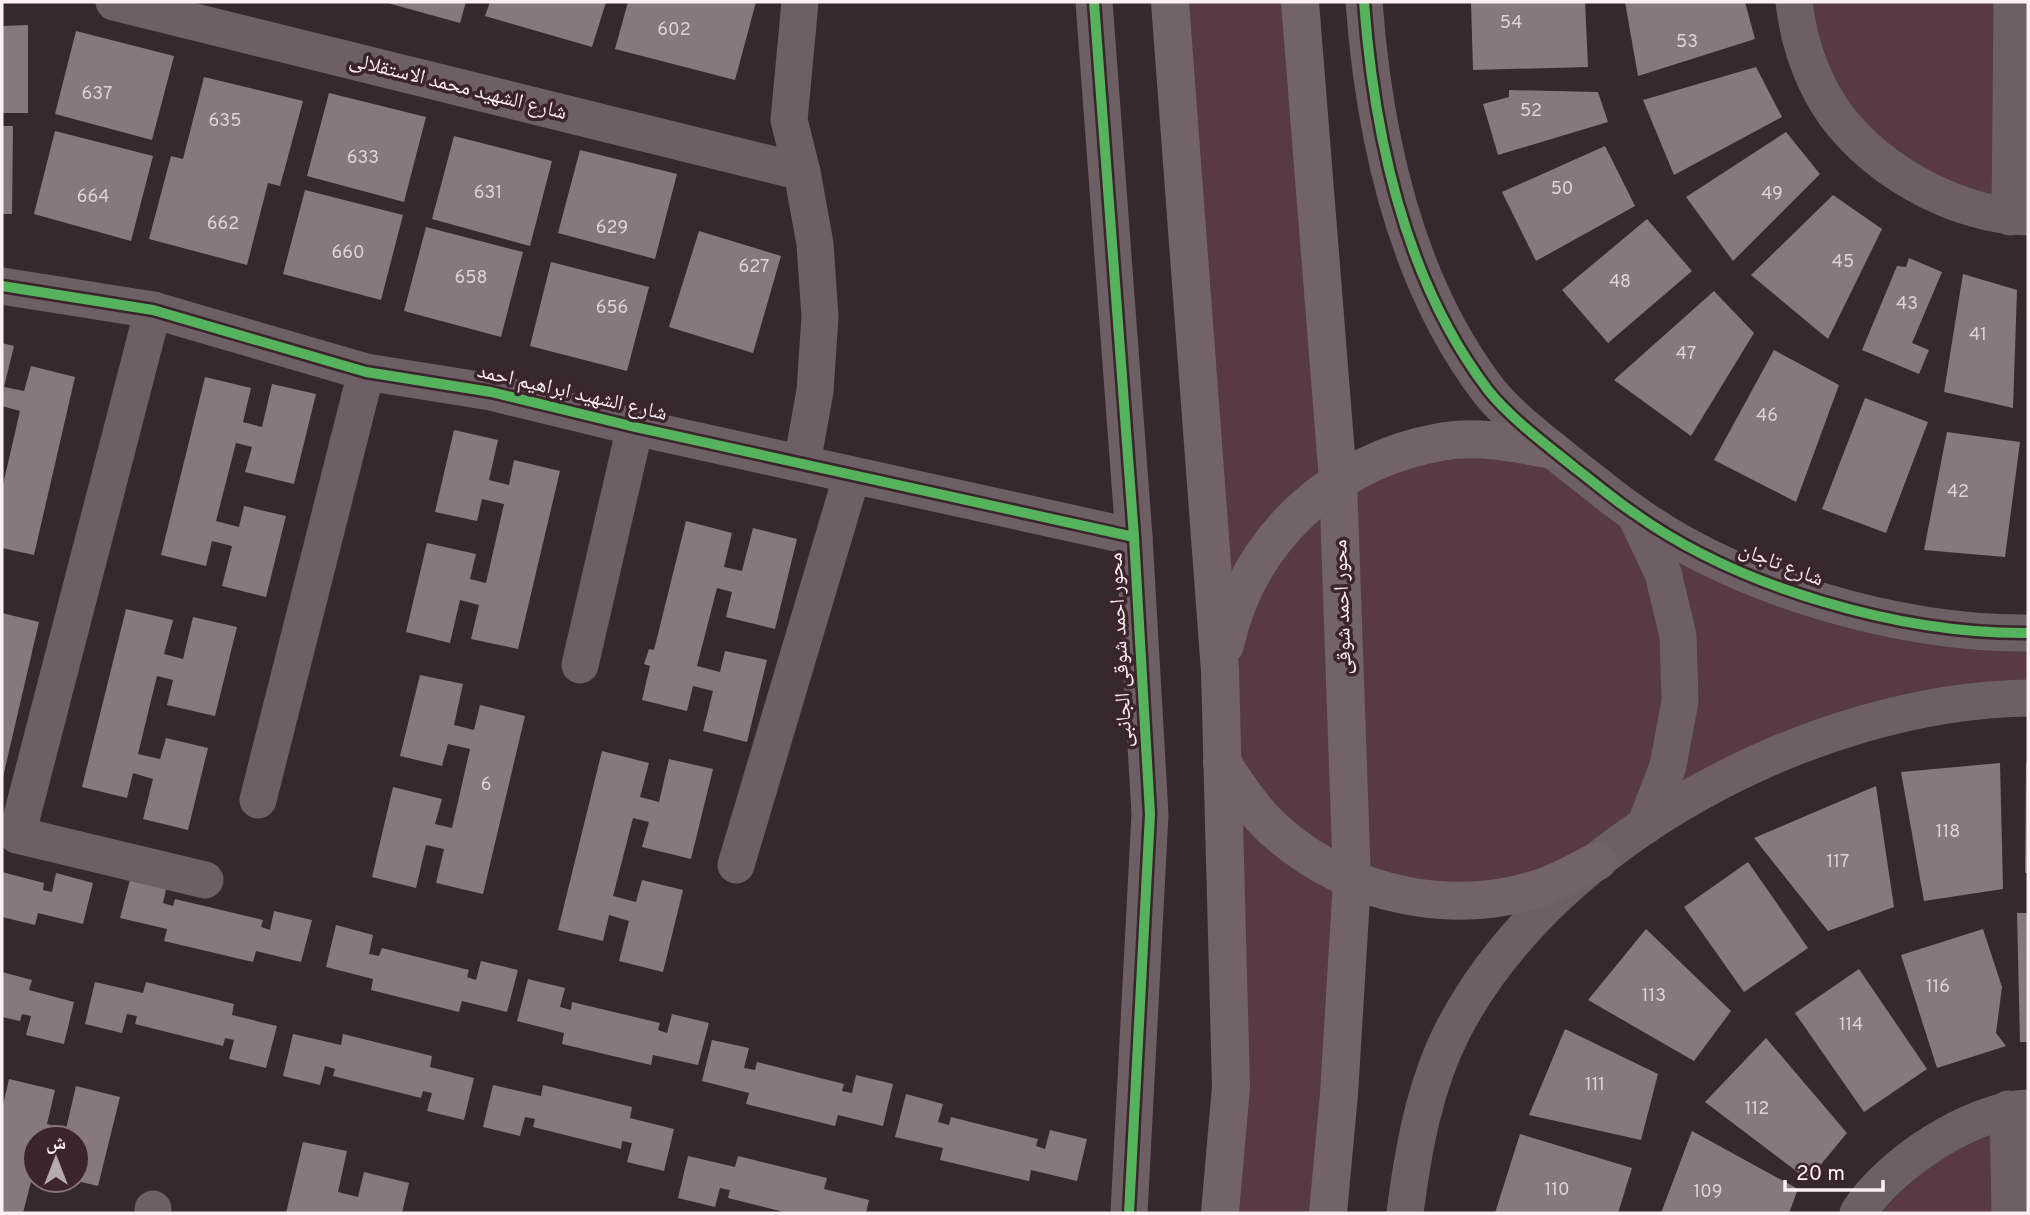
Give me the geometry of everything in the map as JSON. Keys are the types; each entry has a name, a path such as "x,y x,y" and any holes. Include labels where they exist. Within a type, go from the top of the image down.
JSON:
{"main road":[{"path":"1170,2 1220,671 1231,1087 1220,1213"},
{"name":"محور احمد شوقى","path":"1300,2 1338,480 1352,881 1328,1213"},
{"path":"1220,671 1232,614 1257,562 1293,516 1338,480 1388,455 1442,442 1497,440 1552,450"},
{"path":"1222,763 1247,800 1277,833 1313,860 1352,881 1414,898 1478,901 1540,888 1598,861"}],"street":[{"name":"شارع الشهيد محمد الاستقلالى","path":"114,2 802,172"},
{"path":"800,2 789,120 815,244 820,317 815,391 802,463"},
{"name":"محور احمد شوقى الجانبى","path":"1094,2 1134,537 1150,814 1129,1213"},
{"path":"1364,2 1368,62 1385,156 1413,248 1445,319 1489,391 1552,450"},
{"path":"1794,2 1798,35 1828,103 1876,159 1938,197 2019,217 2012,2"},
{"name":"شارع الشهيد ابراهيم احمد","path":"2,286 153,310 366,372 491,392 635,427 1134,537"},
{"path":"153,310 17,835 205,880"},
{"path":"258,800 366,372"},
{"path":"580,665 635,427"},
{"name":"شارع تاجان","path":"1552,450 1635,514 1718,561 1807,597 1899,621 1994,634 2028,633"},
{"path":"736,865 852,475"},
{"path":"1635,514 1663,573 1678,636 1678,714 1668,765 1645,826"},
{"path":"1405,1213 1424,1103 1453,1030 1495,964 1548,907 1598,861 1645,826 1726,776 1812,739 1903,712 1996,699 2028,698"},
{"path":"1858,1213 1903,1165 1953,1131 2018,1108 2010,1213"}],"shaded area":[{"path":"1170,2 1300,2 1338,479 1497,440 1718,561 2028,633 2028,698 1903,712 1540,888 1352,881 1327,1213 1220,1213 1231,1087"},
{"path":"1794,2 2012,2 2010,217 1876,158"},
{"path":"2008,1109 2010,1213 1858,1213"}],"building":[{"path":"384,2 466,2 460,23"},
{"path":"490,2 606,2 592,47 485,16"},
{"path":"628,2 756,2 735,80 615,49"},
{"path":"1471,2 1585,2 1588,67 1473,70"},
{"path":"1625,2 1745,2 1755,39 1638,76"},
{"path":"28,25 28,113 2,113 2,26"},
{"path":"76,31 174,56 152,140 55,114"},
{"path":"1756,67 1782,117 1674,175 1643,100"},
{"path":"204,77 303,101 280,186 268,183 247,265 149,239 171,156 183,159"},
{"path":"1509,90 1598,92 1608,122 1498,155 1483,104 1509,97"},
{"path":"329,93 426,117 404,202 307,176"},
{"path":"2,126 13,126 12,214 2,214"},
{"path":"55,131 153,156 131,241 34,214"},
{"path":"1786,132 1820,174 1733,261 1686,197"},
{"path":"454,136 552,161 530,246 432,219"},
{"path":"1605,146 1635,206 1536,261 1502,192"},
{"path":"580,150 677,174 655,259 558,233"},
{"path":"305,190 403,215 381,300 283,274"},
{"path":"1833,195 1882,229 1828,339 1751,275"},
{"path":"1647,219 1692,271 1608,343 1562,290"},
{"path":"426,227 523,252 501,337 404,311"},
{"path":"699,231 781,256 753,353 669,327"},
{"path":"1909,258 1942,272 1912,343 1929,350 1919,374 1862,350 1897,266 1906,267"},
{"path":"551,262 649,287 627,371 530,346"},
{"path":"1963,274 2017,290 2013,408 1944,392"},
{"path":"1714,291 1754,333 1691,436 1614,380"},
{"path":"2,343 14,346 4,387 24,391 31,366 75,377 34,555 2,548 2,489 20,411 2,406"},
{"path":"1774,350 1839,385 1796,502 1714,460"},
{"path":"205,377 251,388 243,422 262,427 272,384 316,394 294,484 245,472 252,447 236,443 216,521 239,527 244,506 286,516 266,597 222,586 232,546 212,541 206,566 161,555"},
{"path":"1865,398 1928,422 1886,533 1822,509"},
{"path":"454,430 498,440 489,480 509,485 514,460 560,471 518,649 471,639 479,605 460,600 450,643 406,632 427,543 476,554 470,579 486,583 504,504 482,499 477,521 435,512"},
{"path":"1947,432 2020,442 2005,557 1924,550"},
{"path":"686,521 732,533 724,567 742,571 753,528 797,539 775,629 726,617 732,592 717,588 697,666 720,672 725,651 767,660 747,742 703,731 713,691 693,686 687,711 642,700 650,666 644,664 649,649 654,650"},
{"path":"126,609 173,620 164,654 183,659 193,617 237,627 215,716 167,705 173,680 157,676 138,754 160,759 166,738 208,748 188,830 143,819 153,779 133,773 127,798 82,787"},
{"path":"2,613 39,622 3,777 2,777"},
{"path":"420,675 463,684 454,725 474,730 480,705 525,716 483,894 436,883 444,849 426,845 416,888 372,877 393,787 442,799 435,824 452,828 470,749 448,744 442,766 400,756"},
{"path":"602,751 649,763 640,797 659,802 669,759 713,769 691,859 642,847 649,822 633,818 613,896 636,902 642,880 683,890 663,972 619,961 629,921 609,915 603,941 558,930"},
{"path":"2000,763 2003,889 1924,901 1901,772"},
{"path":"2028,763 2028,873 2025,873"},
{"path":"1876,786 1894,907 1828,931 1754,838"},
{"path":"1748,862 1808,948 1744,992 1684,907"},
{"path":"2,872 44,883 43,890 52,892 56,873 93,883 83,924 38,913 35,925 2,917"},
{"path":"131,876 167,885 163,903 173,906 175,899 263,920 261,927 270,930 274,911 312,920 301,962 256,951 253,962 164,941 167,929 120,918"},
{"path":"2017,913 2028,913 2028,1042 2020,1042"},
{"path":"336,925 373,935 369,954 379,956 382,948 469,970 467,977 476,980 481,961 518,970 507,1012 462,1001 459,1012 371,990 373,979 326,967"},
{"path":"1646,929 1731,1011 1694,1061 1588,1000"},
{"path":"1983,929 2002,987 1996,1033 2006,1046 1937,1068 1901,955"},
{"path":"1859,969 1927,1069 1864,1112 1795,1013"},
{"path":"2,972 32,980 29,990 74,1002 64,1044 26,1035 31,1016 22,1014 20,1021 2,1017"},
{"path":"528,979 565,988 560,1007 571,1010 572,1002 660,1023 658,1030 667,1033 672,1014 709,1023 698,1065 653,1055 651,1065 562,1044 564,1033 517,1021"},
{"path":"95,982 143,993 146,982 234,1004 232,1015 277,1026 266,1068 229,1059 234,1040 225,1038 223,1046 135,1024 137,1016 127,1014 122,1033 85,1024"},
{"path":"1565,1029 1658,1074 1641,1140 1529,1115"},
{"path":"293,1034 341,1045 343,1034 432,1056 430,1067 474,1078 464,1120 427,1111 432,1093 423,1091 421,1098 333,1076 335,1069 325,1066 320,1085 283,1076"},
{"path":"1766,1038 1847,1133 1808,1180 1705,1102"},
{"path":"712,1040 749,1048 744,1068 755,1070 757,1062 844,1084 842,1091 852,1093 856,1075 893,1084 883,1126 838,1115 835,1126 746,1104 749,1093 702,1081"},
{"path":"9,1079 55,1090 47,1124 21,1124 21,1194 28,1194 23,1213 2,1213 2,1109"},
{"path":"493,1085 541,1096 543,1085 632,1107 630,1118 674,1129 664,1171 627,1162 632,1143 622,1141 621,1149 533,1127 535,1119 525,1117 520,1136 483,1127"},
{"path":"76,1086 120,1097 98,1186 91,1184 91,1124 67,1124"},
{"path":"906,1094 943,1104 938,1122 949,1125 951,1117 1038,1139 1036,1146 1045,1149 1050,1130 1087,1139 1077,1181 1031,1170 1029,1181 940,1160 943,1148 895,1137"},
{"path":"1692,1131 1798,1189 1789,1213 1661,1213"},
{"path":"1520,1134 1632,1168 1618,1213 1495,1213"},
{"path":"303,1142 347,1151 338,1192 358,1197 364,1172 409,1183 402,1213 286,1213"},
{"path":"688,1156 735,1167 738,1156 827,1178 824,1189 869,1200 866,1213 788,1213 728,1198 730,1190 720,1188 715,1207 678,1198"}],"cycle path":[{"path":"1094,2 1134,537 1150,814 1129,1213"},
{"path":"1364,2 1376,104 1386,155 1415,255 1459,348 1488,390 1507,410 1541,441 1626,508 1676,540 1722,564 1822,602 1875,615 1927,625 2028,633"},
{"path":"2,286 153,310 366,372 491,392 635,427 1134,537"}]}
